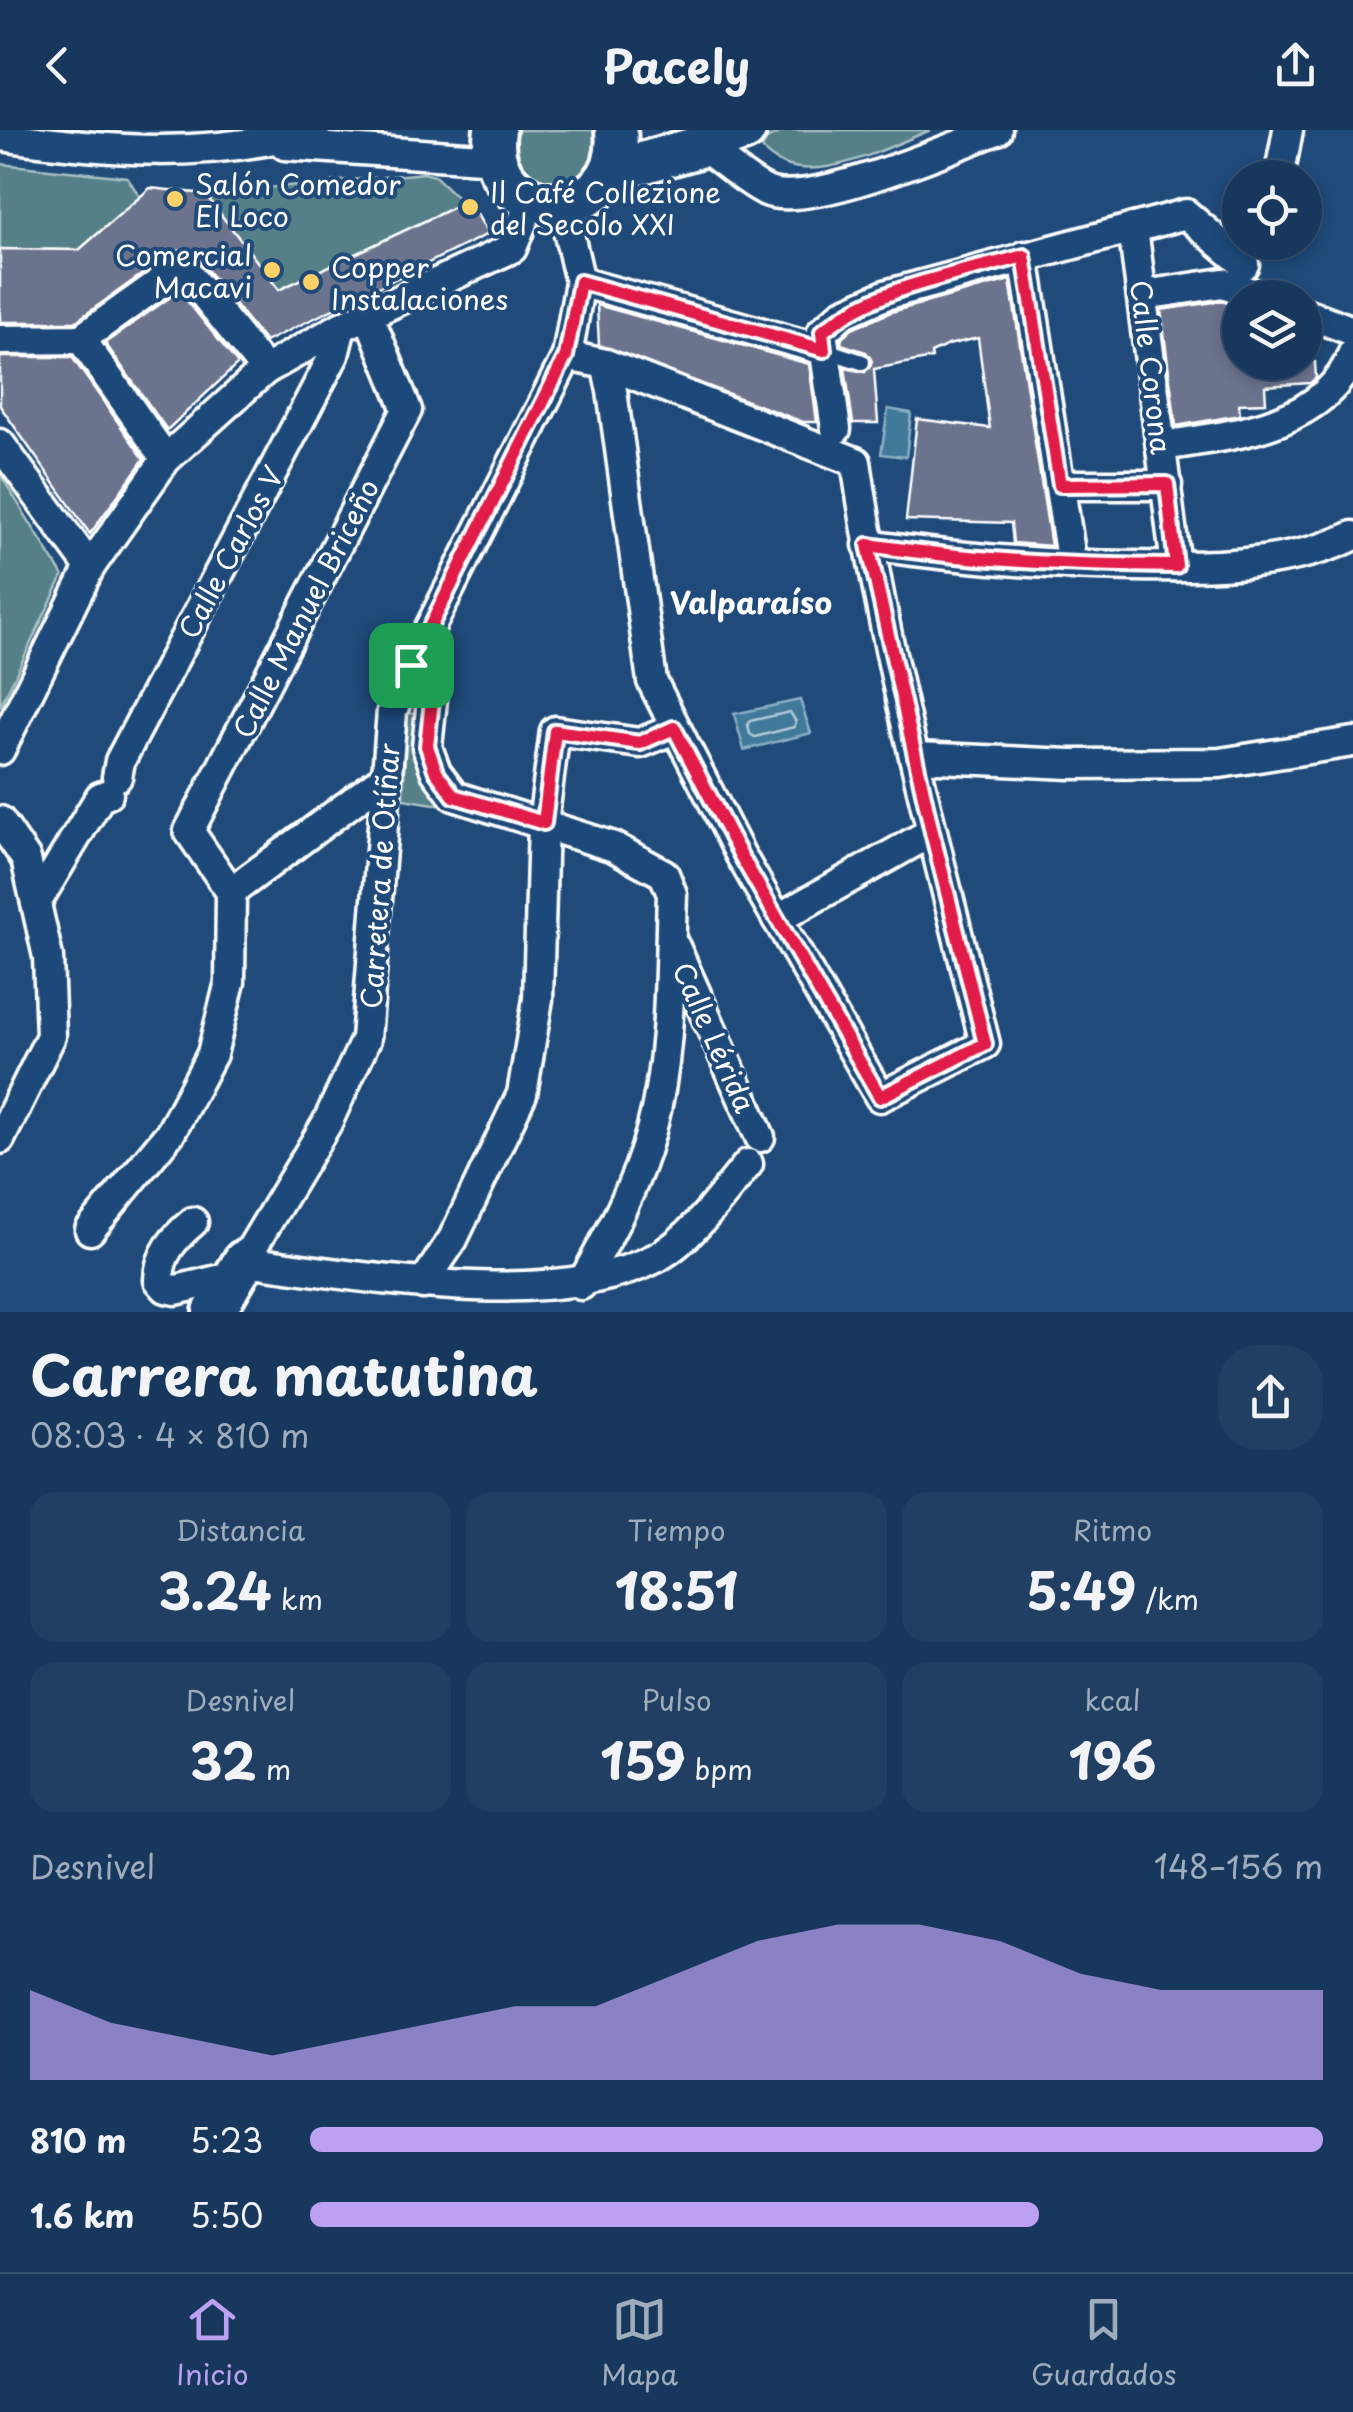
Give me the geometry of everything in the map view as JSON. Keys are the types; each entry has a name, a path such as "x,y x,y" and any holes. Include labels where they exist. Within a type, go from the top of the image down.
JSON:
{"main road":[{"path":"496,144 509,183 547,202 590,194 616,159 616,130"},
{"path":"610,172 745,130"},
{"name":"Carretera de Otíñar","path":"214,1312 239,1268"}],"street":[{"path":"264,144 315,130"},
{"path":"702,146 768,192 796,195 830,190 997,130"},
{"path":"1282,160 1288,130"},
{"path":"0,136 120,152 211,150 264,144 496,144"},
{"path":"0,750 90,567 166,459 265,370 341,327 512,248 547,202"},
{"name":"Carretera de Otíñar","path":"239,1268 326,1124 366,1039 392,711 411,665 566,356 580,282 547,202"},
{"path":"836,429 822,332 842,314 884,296 1186,214 1251,273 1223,283 1144,295"},
{"name":"Calle Corona","path":"1133,228 1176,566"},
{"path":"1024,256 1072,565"},
{"path":"0,340 81,339 182,267 265,370"},
{"path":"580,282 824,350"},
{"name":"Calle Manuel Briceño","path":"231,892 189,831 407,410 368,314"},
{"path":"1322,319 1353,332"},
{"name":"Calle Carlos V","path":"36,904 100,797 113,786 120,761 334,355 341,327"},
{"path":"81,339 166,459"},
{"path":"1161,446 1240,434 1310,405 1332,389 1353,352"},
{"path":"566,356 606,364 856,462 868,545 932,832 985,1044 880,1097 777,919 652,681 606,364"},
{"path":"0,444 90,567"},
{"path":"1060,485 1167,484"},
{"path":"868,545 952,558 1176,566 1270,560 1353,536"},
{"path":"411,665 432,700 427,746 436,772 454,796 614,847 664,874 672,894 667,1046 651,1133 615,1224 581,1285"},
{"path":"423,1284 454,1239 522,1094 538,999 544,823 555,731 640,743 674,728"},
{"path":"916,757 1070,764 1220,762 1353,742"},
{"path":"90,1230 171,1132 212,1054 230,982 231,892 387,776"},
{"path":"0,822 26,859 48,957 51,1036 0,1139"},
{"path":"777,919 932,832"},
{"name":"Calle Lérida","path":"670,936 760,1137"},
{"path":"194,1222 166,1251 159,1280 166,1288 176,1290 239,1268 508,1289 581,1285 619,1276 661,1256 704,1217 748,1164"}],"lane":[{"path":"824,350 862,362"}],"green space":[{"path":"515,130 595,130 594,154 585,171 571,180 554,183 537,179 523,169 515,153"},
{"path":"786,130 931,130 844,163 798,168 778,162 762,148 768,138"},
{"path":"0,164 127,177 140,197 79,250 0,249"},
{"path":"424,173 435,176 463,203 279,290 205,194"},
{"path":"0,474 63,576 0,707"},
{"path":"407,713 415,714 414,750 453,807 403,799"}],"water":[{"path":"888,409 911,413 906,457 881,454"},
{"path":"800,700 811,733 744,750 734,714"}],"building":[{"path":"150,188 205,194 279,290 469,200 488,234 265,342 196,256 181,250 75,322 0,322 0,249 79,250"},
{"path":"1010,280 1051,546 1013,543 1011,523 906,520 917,419 990,428 978,338 948,345 931,353 932,358 874,369 878,423 853,423 845,368 865,372 872,361 866,352 841,344 842,338 852,329 891,312"},
{"path":"179,291 238,364 167,430 105,343"},
{"path":"1222,301 1222,380 1314,380 1265,386 1266,403 1239,404 1240,415 1176,426 1161,310"},
{"path":"597,305 809,364 817,422 803,422 599,345"},
{"path":"0,357 72,357 144,459 90,534 0,406"}],"place":[{"name":"Salón Comedor El Loco","path":"175,199"},
{"name":"Il Café Collezione del Secolo XXI","path":"470,207"},
{"name":"Comercial Macavi","path":"272,270"},
{"name":"Copper Instalaciones","path":"311,282"}],"district":[{"name":"Valparaíso","path":"751,601"}],"route":[{"path":"1024,256 1060,485 1167,484 1176,566 1054,566 952,558 868,545 932,832 985,1044 880,1097 741,856 674,728 640,743 555,731 544,823 454,796 436,772 427,746 432,700 411,665 566,356 580,282 824,350 822,332 842,314 884,296 1024,256"}]}
